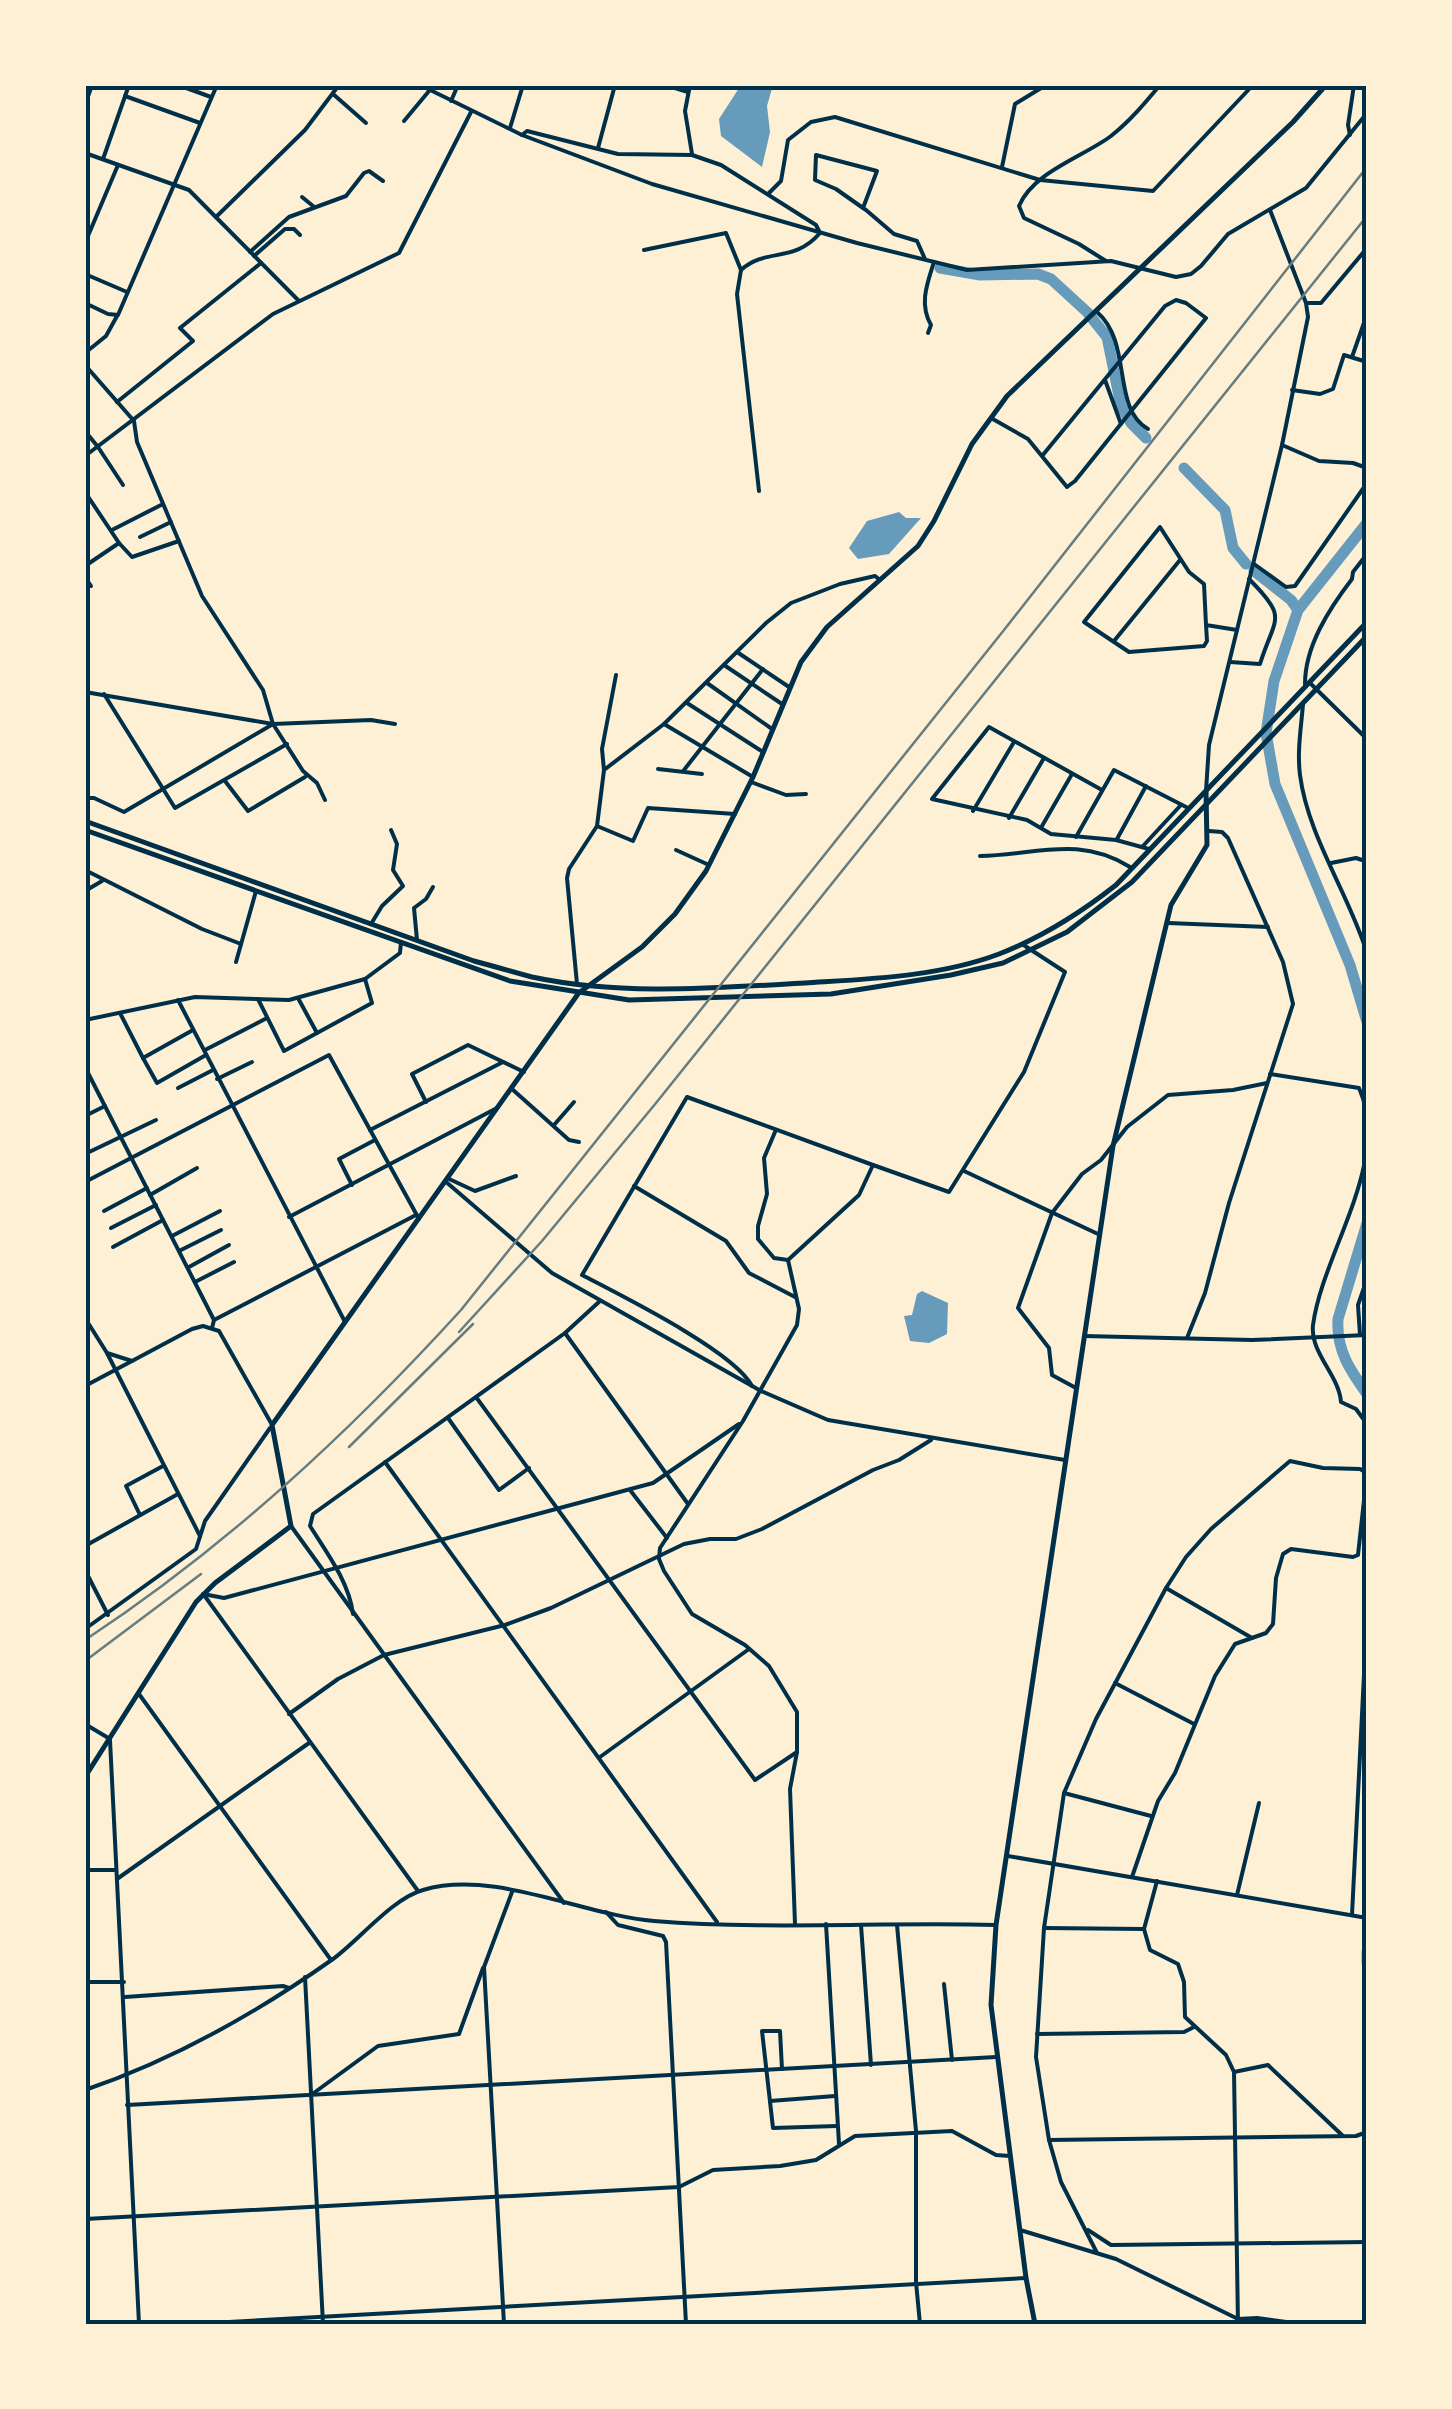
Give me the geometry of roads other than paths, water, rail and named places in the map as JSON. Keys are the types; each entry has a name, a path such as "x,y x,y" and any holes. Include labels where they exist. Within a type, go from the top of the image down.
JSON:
{"main road":[{"path":"85,1778 203,1594 291,1526 272,1425 578,994 642,947 675,914 709,865 752,780 800,662 827,627 918,546 989,417 1006,396 1293,122 1326,85"},
{"path":"85,821 371,924 533,977 672,990 866,980 944,968 995,956 1080,914 1151,850 1367,622"},
{"path":"85,830 510,981 628,1000 831,994 1003,963 1030,952 1098,911 1208,806 1367,636"},
{"path":"1035,2324 991,2005 996,1926 1113,1146 1166,922 1177,892 1203,856 1209,832 1206,791"}],"street":[{"path":"85,104 92,85"},
{"path":"103,159 129,85"},
{"path":"178,85 212,97"},
{"path":"85,352 106,336 118,315 217,85"},
{"path":"216,218 305,130 339,85"},
{"path":"420,85 509,130 652,184 820,233 967,270 1106,261 1166,275 1191,274 1228,234 1311,184 1367,112"},
{"path":"451,102 458,85"},
{"path":"509,130 521,85"},
{"path":"598,148 615,85"},
{"path":"665,85 688,92"},
{"path":"690,85 686,110 692,154"},
{"path":"1002,168 1015,104 1046,85"},
{"path":"1106,261 1024,218 1018,206 1040,180 1108,138 1160,85"},
{"path":"768,194 781,181 788,140 822,118 853,122 1040,180 1153,191 1252,85"},
{"path":"1350,135 1354,85"},
{"path":"404,121 429,91"},
{"path":"332,94 366,123"},
{"path":"125,96 200,123"},
{"path":"85,456 273,314 398,253 471,112"},
{"path":"522,135 528,131 618,154 692,154 768,194 816,225 820,233"},
{"path":"85,153 189,190 299,301"},
{"path":"863,208 877,171 816,155 815,180 836,189 894,234 917,241 925,259"},
{"path":"85,243 118,165"},
{"path":"252,254 289,218 346,196 364,172 370,171 383,181"},
{"path":"302,197 313,206"},
{"path":"1206,791 1209,746 1282,445 1308,317 1306,302 1270,210"},
{"path":"252,254 285,229 294,229 300,235"},
{"path":"644,250 726,233 741,270"},
{"path":"758,491 737,280 741,270 754,260 792,254 808,247 820,233"},
{"path":"1306,302 1321,303 1367,248"},
{"path":"928,332 931,325 927,321 925,292 934,262"},
{"path":"117,402 193,341 180,328 261,263"},
{"path":"85,274 127,292"},
{"path":"989,417 1016,430 1067,487 1076,481 1206,318 1176,300 1165,306 1042,456"},
{"path":"85,303 118,315"},
{"path":"1095,313 1108,322 1114,333 1126,394 1141,425 1148,429"},
{"path":"1352,357 1364,320"},
{"path":"1292,390 1329,392 1334,389 1344,355 1367,362"},
{"path":"85,365 134,421 137,442 202,596 263,690 274,724 325,800"},
{"path":"1105,380 1121,424"},
{"path":"85,431 123,485"},
{"path":"1282,445 1319,461 1367,468"},
{"path":"1253,563 1286,587 1295,586 1367,483"},
{"path":"85,492 132,558 180,541"},
{"path":"112,530 163,504"},
{"path":"140,537 171,522"},
{"path":"1160,527 1180,560 1204,584 1204,646 1129,652 1084,622 1160,527"},
{"path":"85,566 120,543"},
{"path":"1367,554 1314,642 1306,671 1308,686 1317,690 1367,739"},
{"path":"1114,642 1180,560"},
{"path":"85,576 91,586"},
{"path":"604,770 664,724 791,603 840,584 875,576 880,580"},
{"path":"1230,662 1260,664 1277,621 1272,603 1249,579"},
{"path":"1206,625 1237,630"},
{"path":"737,652 790,688"},
{"path":"724,665 782,704"},
{"path":"684,770 763,670"},
{"path":"577,984 567,878 597,826 604,770 602,749 616,675"},
{"path":"707,683 772,729"},
{"path":"85,692 274,724 371,720 394,724"},
{"path":"104,694 178,808 287,744"},
{"path":"686,702 763,752"},
{"path":"1301,706 1300,778 1311,818 1367,953"},
{"path":"85,798 94,798 124,812 274,724"},
{"path":"664,724 752,780 786,794 806,794"},
{"path":"1102,790 989,727 932,799 1027,820 1050,834 1116,840 1151,850"},
{"path":"974,811 1015,741"},
{"path":"1009,818 1044,758"},
{"path":"658,769 702,774"},
{"path":"1076,837 1114,770 1190,809"},
{"path":"1040,828 1072,774"},
{"path":"225,781 248,811 306,776"},
{"path":"1116,840 1146,786"},
{"path":"1142,846 1181,804"},
{"path":"597,826 633,842 648,808 734,814"},
{"path":"371,924 382,906 403,886 394,870 397,844 391,830"},
{"path":"1186,1338 1204,1293 1293,1004 1283,962 1228,838 1222,832 1209,832"},
{"path":"980,856 1049,848 1107,853 1132,869"},
{"path":"676,850 709,865"},
{"path":"1331,864 1362,860"},
{"path":"85,870 202,929 242,944"},
{"path":"85,891 104,880"},
{"path":"417,940 414,908 426,899 432,887"},
{"path":"236,962 256,892"},
{"path":"1166,922 1268,928"},
{"path":"85,1020 194,997 289,1000 365,978 400,952 401,942"},
{"path":"752,1386 746,1374 683,1330 582,1275 687,1097 950,1192 1024,1072 1065,972 1022,944"},
{"path":"258,999 284,1051 372,1004 365,978"},
{"path":"298,997 317,1033"},
{"path":"178,1000 344,1322"},
{"path":"120,1012 157,1082 268,1018"},
{"path":"143,1058 193,1030"},
{"path":"426,1102 412,1074 468,1045 524,1072"},
{"path":"85,1182 329,1056 418,1217 214,1320"},
{"path":"217,1079 252,1062"},
{"path":"370,1130 503,1062"},
{"path":"85,1067 88,1080 214,1320 212,1329"},
{"path":"178,1088 213,1070"},
{"path":"1270,1074 1359,1088 1365,1100 1363,1165 1356,1197 1320,1294 1315,1338 1340,1386 1341,1402 1356,1409 1367,1424"},
{"path":"1075,1394 1052,1375 1049,1348 1018,1308 1052,1213 1082,1174 1113,1146 1127,1127 1168,1096 1268,1083"},
{"path":"512,1089 570,1140 579,1142"},
{"path":"554,1125 574,1102"},
{"path":"85,1116 105,1106"},
{"path":"289,1217 498,1108"},
{"path":"85,1154 156,1120"},
{"path":"776,1130 764,1158 767,1194 758,1239 774,1258 788,1260"},
{"path":"352,1185 339,1158 375,1140"},
{"path":"788,1260 859,1195 873,1165"},
{"path":"104,1211 197,1168"},
{"path":"964,1171 1098,1234"},
{"path":"446,1180 475,1191 516,1176"},
{"path":"446,1180 552,1273 760,1391 828,1420 1064,1460"},
{"path":"634,1186 726,1241 750,1273 795,1297"},
{"path":"111,1228 156,1205"},
{"path":"172,1236 220,1210"},
{"path":"113,1247 163,1220"},
{"path":"179,1251 221,1230"},
{"path":"188,1268 229,1245"},
{"path":"788,1260 799,1309 798,1326 660,1554 664,1571 692,1614 769,1666 797,1712 797,1752 790,1789 796,1924"},
{"path":"195,1282 234,1262"},
{"path":"1084,1336 1362,1335 1358,1304 1367,1279"},
{"path":"353,1614 336,1566 309,1520 313,1514 565,1333 602,1300"},
{"path":"85,1318 200,1536"},
{"path":"85,1386 204,1326 218,1331 230,1346 272,1425 205,1520 196,1549 85,1630"},
{"path":"565,1333 688,1504"},
{"path":"106,1353 132,1362"},
{"path":"476,1397 754,1780 797,1752"},
{"path":"448,1418 498,1490 529,1468"},
{"path":"203,1594 224,1598 630,1490 667,1476 743,1421"},
{"path":"289,1714 338,1679 384,1655 505,1625 684,1544 736,1538 762,1529 931,1440"},
{"path":"1096,2253 1061,2182 1049,2140 1036,2057 1044,1928 1064,1794 1096,1719 1166,1588 1197,1544 1286,1464 1294,1461 1322,1468 1360,1469 1366,1473 1358,1555 1286,1551 1276,1578 1274,1624 1266,1633 1234,1644 1214,1676 1176,1773 1152,1816 1132,1877"},
{"path":"385,1462 717,1922"},
{"path":"140,1515 126,1486 163,1466"},
{"path":"630,1490 667,1538"},
{"path":"85,1546 178,1494"},
{"path":"291,1526 564,1904"},
{"path":"85,1570 108,1615"},
{"path":"1166,1588 1253,1639"},
{"path":"203,1594 418,1890"},
{"path":"1352,1915 1367,1614"},
{"path":"600,1757 749,1649"},
{"path":"1116,1683 1194,1724"},
{"path":"140,1694 331,1960"},
{"path":"85,1724 110,1739 139,2324"},
{"path":"117,1880 309,1743"},
{"path":"1064,1794 1152,1816"},
{"path":"1237,1895 1259,1804"},
{"path":"1008,1856 1367,1918"},
{"path":"85,1870 117,1870"},
{"path":"1157,1882 1144,1929 1150,1950 1182,1969 1185,2017 1226,2055 1234,2072 1238,2321"},
{"path":"85,2090 237,2021 331,1960 418,1890 455,1885 512,1892 648,1920 996,1926"},
{"path":"311,2095 378,2046 459,2034 512,1892"},
{"path":"606,1912 618,1924 664,1936 666,1942 686,2324"},
{"path":"826,1924 838,2144"},
{"path":"861,1925 871,2065"},
{"path":"897,1925 916,2131 916,2286 920,2324"},
{"path":"1044,1928 1144,1929"},
{"path":"484,1966 504,2324"},
{"path":"305,1978 322,2320"},
{"path":"85,1982 124,1982"},
{"path":"944,1984 952,2060"},
{"path":"125,1997 289,1988"},
{"path":"1036,2034 1184,2032 1194,2028"},
{"path":"782,2069 780,2031 762,2031 774,2130 837,2126"},
{"path":"128,2105 998,2057"},
{"path":"1234,2072 1268,2066 1343,2136"},
{"path":"768,2101 835,2096"},
{"path":"85,2218 679,2187 713,2170 816,2160 854,2136 916,2131 952,2131 996,2155 1010,2156"},
{"path":"1049,2140 1343,2136 1367,2132"},
{"path":"1084,2228 1111,2245 1367,2242"},
{"path":"1020,2230 1144,2271 1238,2321 1257,2318 1301,2324"},
{"path":"85,2237 85,2256"},
{"path":"192,2324 322,2320 1026,2278"}],"water":[{"path":"741,85 773,85 767,106 770,132 762,167 721,136 719,119"},
{"path":"899,512 906,518 921,518 889,554 858,559 849,548 867,521"},
{"path":"922,1291 948,1303 947,1334 929,1343 910,1341 904,1316 912,1315 917,1294"}],"waterway":[{"path":"940,268 980,275 1038,274 1051,279 1107,337 1121,406 1146,438"},
{"path":"1184,468 1225,510 1233,548 1246,564"},
{"path":"1367,523 1298,610 1274,681 1266,733 1275,784 1350,965 1367,1022"},
{"path":"1254,571 1298,610"},
{"path":"1367,1223 1338,1319 1345,1359 1367,1394"},
{"path":"1367,1952 1367,1963"}],"railway":[{"path":"85,1640 187,1567 284,1487 461,1310 1004,630 1367,167"},
{"path":"459,1332 542,1241 656,1103 1367,216"},
{"path":"349,1447 473,1324"},
{"path":"85,1661 201,1574"}]}
